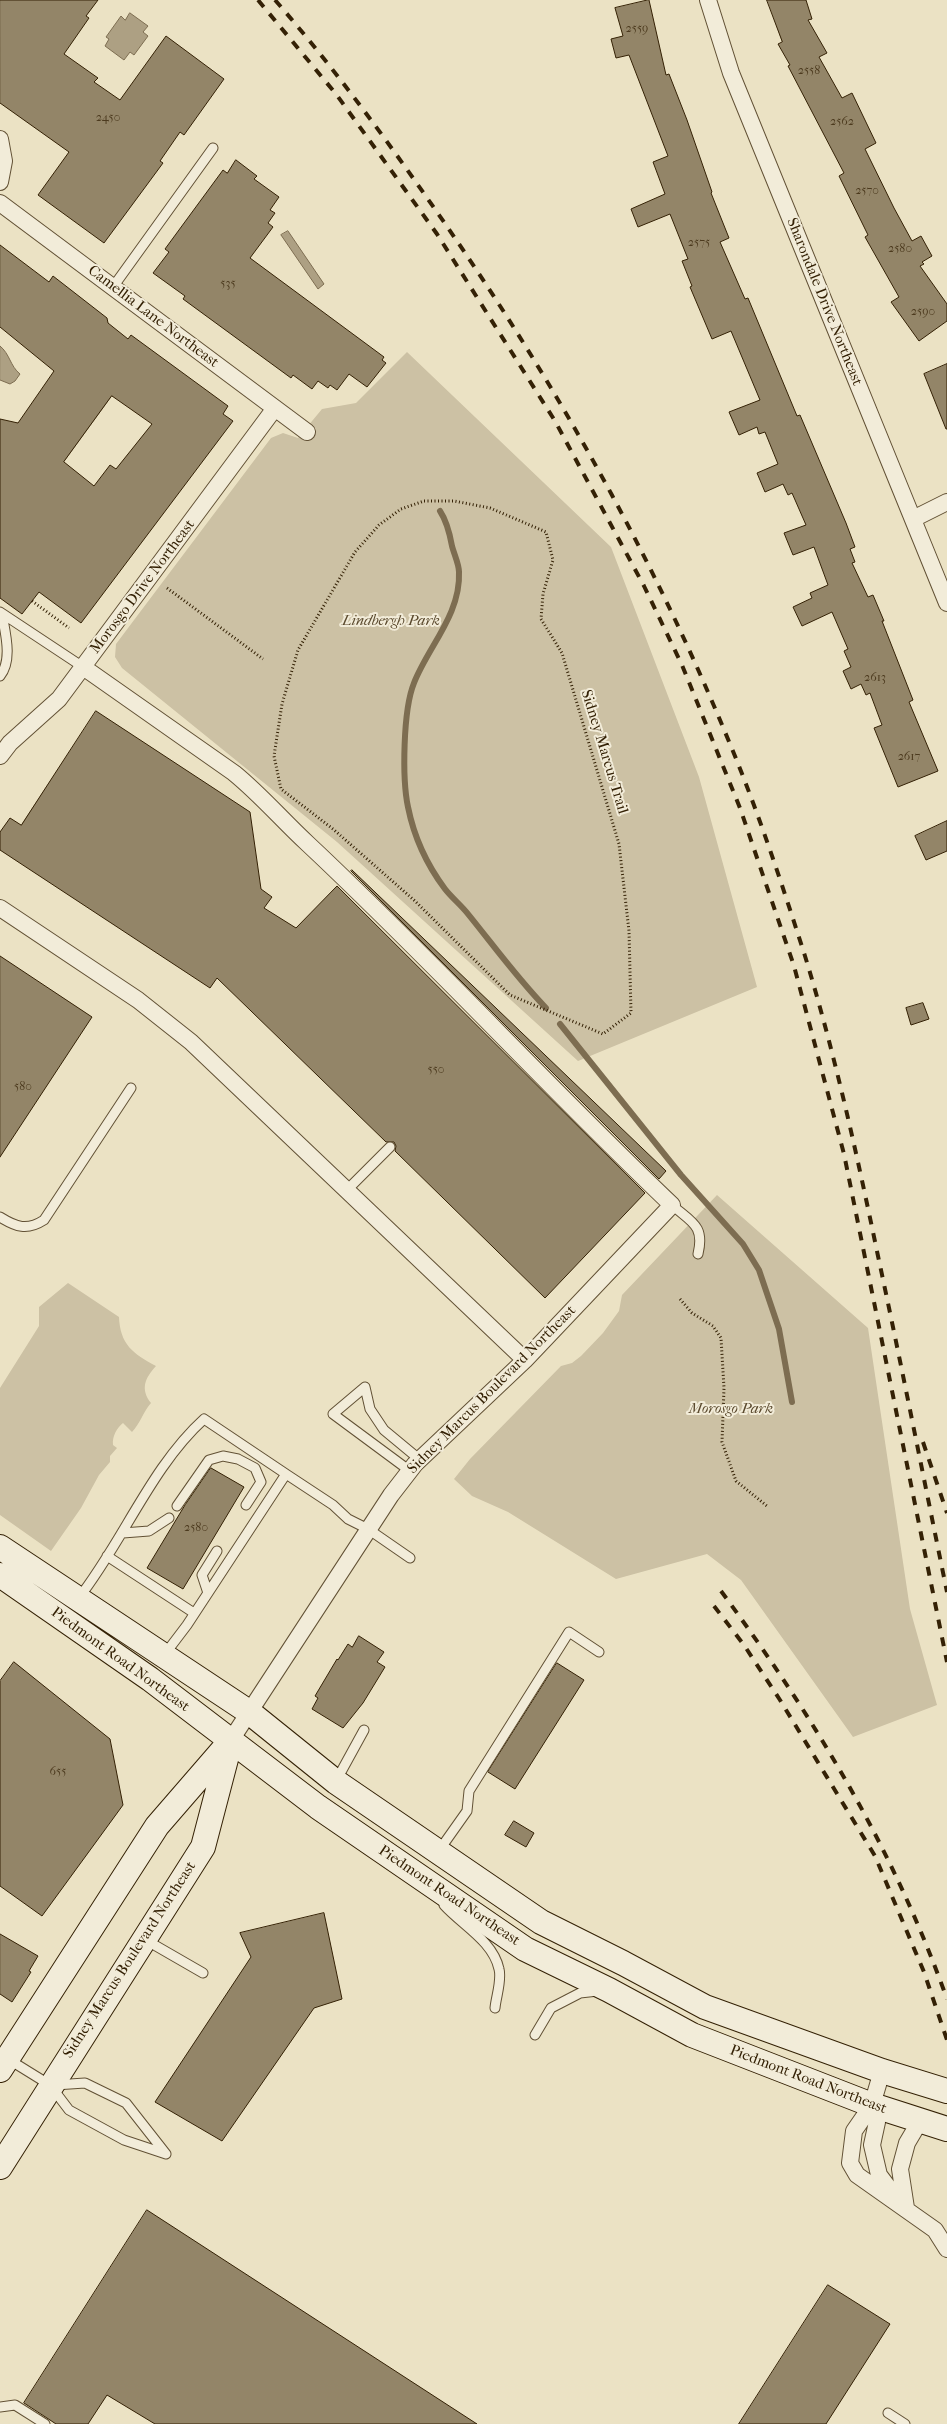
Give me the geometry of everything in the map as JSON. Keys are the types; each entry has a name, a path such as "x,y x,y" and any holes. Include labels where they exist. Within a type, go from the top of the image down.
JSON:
{"main road":[{"name":"Piedmont Road Northeast","path":"0,1547 249,1712 336,1782 541,1922 624,1963 705,2007 882,2072 947,2091"},
{"name":"Piedmont Road Northeast","path":"0,1574 150,1679 318,1807 525,1949 609,1990 692,2035 872,2105 947,2129"},
{"name":"Sidney Marcus Boulevard Northeast","path":"0,2167 50,2085 203,1847 231,1740"},
{"name":"Sidney Marcus Boulevard Northeast","path":"2,2060 156,1826 231,1740"}],"street":[{"name":"Sharondale Drive Northeast","path":"708,0 731,73 947,603"},
{"path":"0,139 4,161 0,182"},
{"name":"Camellia Lane Northeast","path":"0,203 307,432"},
{"name":"Morosgo Drive Northeast","path":"0,756 10,743 58,699 275,408"},
{"path":"913,519 947,502"},
{"path":"83,667 234,773 258,793 277,815 345,878 672,1205"},
{"path":"0,908 108,980 165,1021 218,1067 525,1360"},
{"name":"Sidney Marcus Boulevard Northeast","path":"231,1740 368,1530 414,1465 525,1360 672,1205"},
{"path":"882,2072 872,2105 854,2131 850,2163 857,2175 935,2230 947,2249"},
{"path":"872,2105 877,2122 872,2145 879,2175 906,2211"},
{"path":"906,2211 900,2169 907,2143 920,2121"}],"lane":[{"path":"113,287 213,148"},
{"path":"1,613 83,667"},
{"path":"0,676 5,670 7,644 1,613"},
{"path":"0,1217 20,1227 36,1225 44,1220 131,1088"},
{"path":"347,1190 390,1147"},
{"path":"672,1205 694,1223 702,1239 698,1254"},
{"path":"364,1387 370,1409 384,1430 414,1465 333,1414 364,1387"},
{"path":"77,1599 100,1570 175,1449 204,1419 333,1505 348,1519 410,1558"},
{"path":"177,1506 209,1460 223,1456 238,1459 255,1468 261,1482 246,1505"},
{"path":"163,1656 208,1593 286,1474"},
{"path":"123,1533 149,1531 169,1518"},
{"path":"208,1593 202,1575 217,1551"},
{"path":"107,1556 194,1613"},
{"path":"438,1852 467,1811 469,1791 569,1632 599,1652"},
{"path":"336,1782 364,1730"},
{"path":"421,1878 457,1919 489,1946 500,1970 495,2008"},
{"path":"144,1938 203,1973"},
{"path":"535,2035 551,2008 580,1994 609,1990"},
{"path":"2,2060 50,2085 69,2110 124,2140 166,2154 126,2103 85,2083 50,2085"},
{"path":"0,2407 15,2405 45,2424"},
{"path":"888,2413 905,2424"}],"path":[{"name":"Sidney Marcus Trail","path":"454,501 490,508 546,532 553,560 543,594 542,619 562,653 619,844 629,931 631,1013 603,1034 510,995 415,901 333,829 281,789 274,756 282,704 298,650 355,552 379,525 401,509 424,502 454,501"},
{"path":"167,588 264,659"},
{"path":"32,601 69,628"},
{"path":"680,1299 692,1313 713,1326 722,1338 724,1388 722,1442 736,1481 767,1506"}],"green space":[{"name":"Lindbergh Park","path":"407,352 611,547 699,777 757,987 578,1061 337,842 122,668 115,657 116,644 271,438 283,433 298,438 322,409 356,403"},
{"name":"Morosgo Park","path":"717,1195 868,1328 910,1609 937,1705 853,1737 741,1580 707,1554 616,1579 508,1512 472,1496 454,1479 470,1459 561,1366 572,1363 581,1356 603,1333 619,1311 622,1295"},
{"path":"68,1283 119,1317 122,1334 129,1347 156,1366 145,1384 146,1393 151,1403 132,1432 123,1423 117,1430 114,1435 113,1445 117,1448 110,1456 110,1462 99,1475 81,1508 51,1551 0,1515 0,1388 39,1326 39,1307"}],"shaded area":[{"path":"130,13 148,26 143,32 148,36 134,55 130,52 124,60 105,46 109,39 106,37 121,16 125,20"},
{"path":"288,231 324,284 318,289 281,235"},
{"path":"0,346 20,374 10,384 0,380"}],"building":[{"path":"0,0 98,0 86,16 89,18 64,54 98,78 94,82 120,100 166,36 224,79 184,135 180,132 160,161 163,163 104,243 38,195 69,152 0,103"},
{"path":"649,0 666,75 669,74 687,120 711,193 729,238 720,242 745,299 748,298 797,416 800,415 846,523 855,547 850,549 855,562 852,563 868,597 873,595 884,621 882,621 913,700 909,702 938,771 898,787 874,728 882,725 870,693 866,695 861,684 851,689 843,671 851,667 844,651 848,649 832,612 802,626 793,607 812,598 810,593 828,585 814,547 793,555 784,533 806,525 792,493 788,495 783,484 765,492 757,473 778,464 765,432 759,434 757,427 739,435 729,412 760,400 731,331 712,339 690,287 692,286 682,261 688,259 670,214 638,227 631,209 665,194 653,162 668,156 629,55 616,58 611,39 623,36 615,8"},
{"path":"767,0 806,0 812,19 808,20 827,53 819,57 842,98 852,93 876,143 865,149 912,241 921,236 932,256 922,262 924,264 920,266 947,304 947,321 919,341 891,302 899,297 865,237 868,235 839,176 844,173 778,44 782,42"},
{"path":"236,160 257,176 254,179 279,197 270,210 275,213 268,223 273,227 250,258 384,357 382,360 386,363 367,387 349,374 337,390 330,385 328,388 318,381 312,389 293,375 291,378 183,299 185,296 153,273 169,252 165,249 223,170 227,173"},
{"path":"0,245 49,282 53,276 107,318 108,323 128,339 131,335 228,406 223,414 233,421 81,623 39,592 22,614 0,598 0,419 18,423 54,371 0,327","holes":["112,396 152,424 116,469 110,465 94,486 64,462"]},
{"path":"947,364 947,429 946,429 924,374"},
{"path":"96,711 250,812 261,889 272,897 264,908 296,928 337,886 645,1193 545,1298 395,1151 396,1146 394,1142 386,1142 217,978 210,988 0,850 0,832 10,818 21,825"},
{"path":"947,821 947,851 926,860 915,836"},
{"path":"351,871 666,1171 659,1179"},
{"path":"0,956 92,1017 0,1157"},
{"path":"923,1003 929,1019 911,1025 906,1008"},
{"path":"211,1468 244,1487 183,1589 147,1568 185,1505"},
{"path":"359,1636 384,1652 377,1662 385,1667 363,1703 343,1728 312,1709 318,1698 315,1696 337,1659 348,1644 352,1647"},
{"path":"14,1662 110,1739 123,1805 42,1916 0,1886 0,1681"},
{"path":"557,1663 584,1680 515,1789 488,1772"},
{"path":"514,1821 534,1833 526,1847 505,1835"},
{"path":"324,1913 342,1999 314,2008 222,2141 155,2102 251,1957 240,1933"},
{"path":"0,1934 38,1956 29,1971 31,1972 12,2002 0,1994"},
{"path":"147,2210 477,2424 155,2424 107,2395 88,2424 56,2424 24,2403"},
{"path":"828,2285 890,2324 826,2424 739,2424"}],"waterway":[{"path":"440,511 448,528 458,566 458,587 455,602 449,616 420,670 410,695 404,763 408,807 418,840 438,880 468,914 515,974 546,1008"},
{"path":"560,1024 681,1175 743,1244 759,1270 779,1329 792,1402"}],"railway":[{"path":"258,0 336,94 437,234 555,421 644,586 682,665 740,808 794,966 844,1154 947,1662"},
{"path":"275,0 334,71 371,120 469,259 511,323 590,455 627,523 662,592 725,732 758,815 777,871 805,956 826,1030 862,1180 947,1592"},
{"path":"923,1442 947,1513"},
{"path":"721,1591 789,1688 849,1787 877,1838 902,1890 926,1943 947,1999"},
{"path":"714,1606 744,1645 780,1700 875,1856 924,1972 947,2040"}]}
